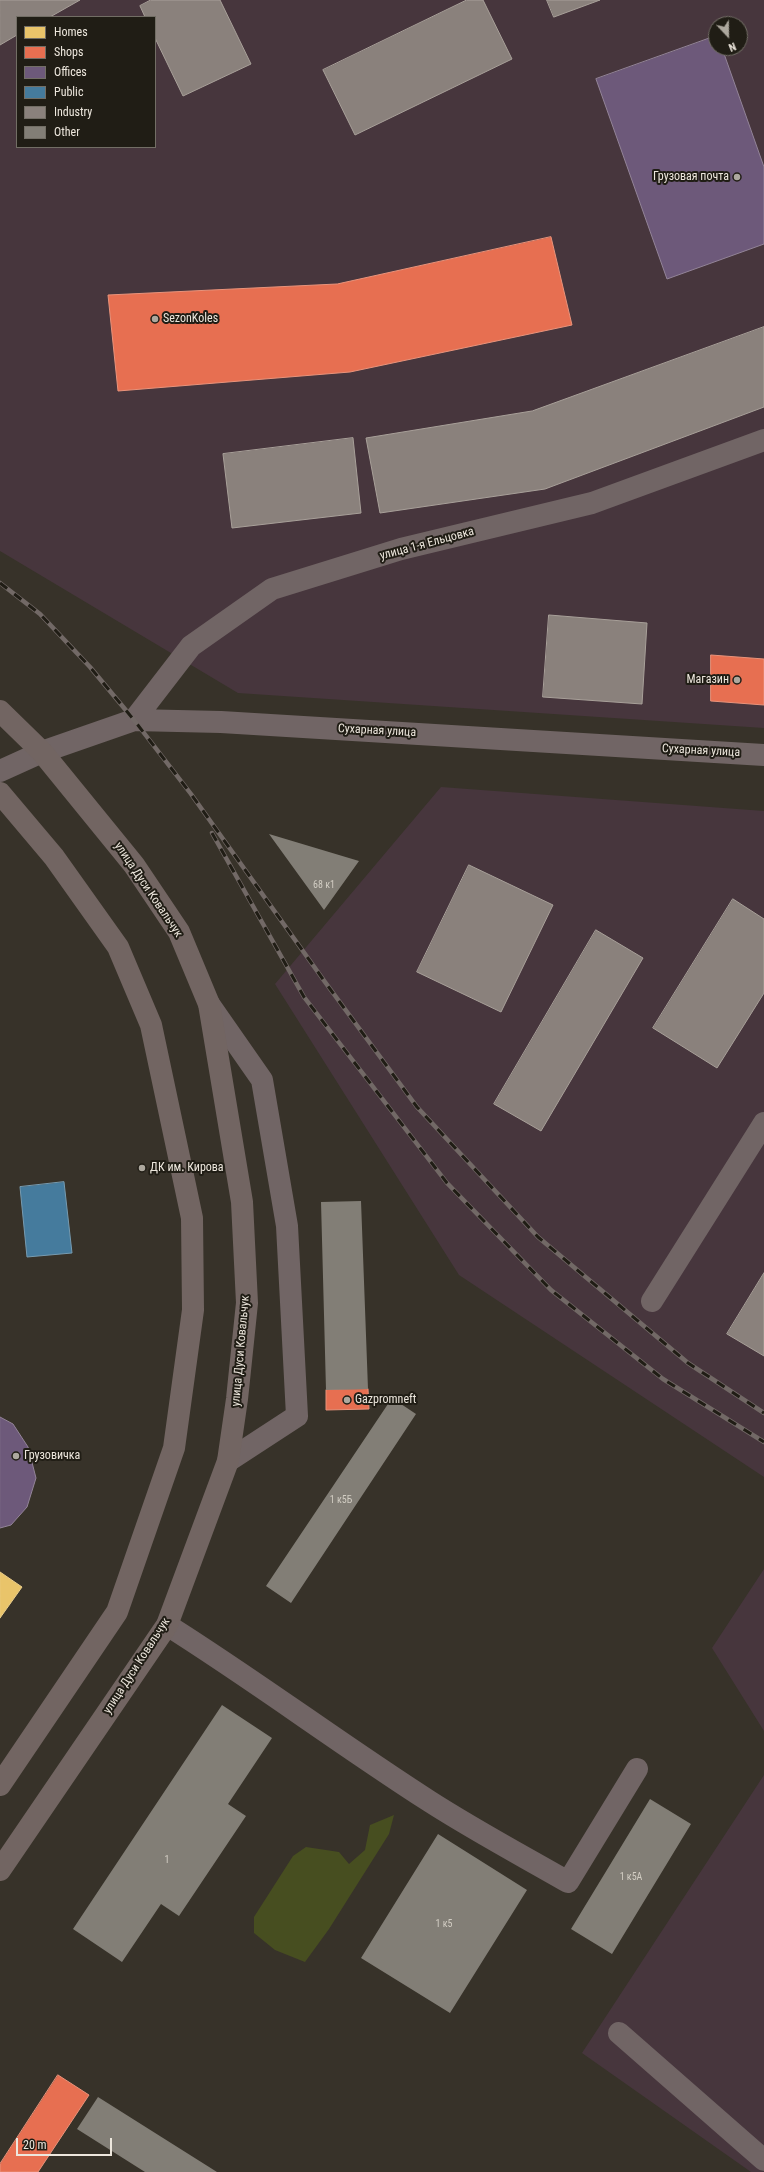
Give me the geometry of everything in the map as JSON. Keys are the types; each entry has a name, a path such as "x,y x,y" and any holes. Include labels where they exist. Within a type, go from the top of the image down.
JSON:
{"main road":[{"name":"улица Дуси Ковальчук","path":"0,711 42,752 116,842 179,932 209,1004 242,1202 247,1302 237,1399 228,1461 167,1625 0,1870"},
{"path":"0,793 54,857 118,947 151,1025 192,1218 193,1310 174,1448 117,1612 0,1785"}],"street":[{"name":"улица 1-я Ельцовка","path":"134,720 191,646 272,589 401,549 592,503 764,440"},
{"name":"Сухарная улица","path":"0,771 42,752 134,720 221,722 764,755"},
{"path":"209,1004 262,1080 287,1226 297,1416 228,1461"},
{"path":"652,1301 764,1123"},
{"path":"167,1625 217,1657 325,1733 430,1802 568,1882 637,1769"},
{"path":"620,2033 764,2160"}],"shaded area":[{"path":"0,0 764,0 764,728 238,693 0,551"},
{"path":"441,787 764,811 764,1477 459,1275 275,984"},
{"path":"764,1569 764,1731 712,1648"},
{"path":"764,1775 764,2172 751,2172 582,2053"}],"green space":[{"path":"394,1815 389,1834 329,1929 305,1962 275,1950 254,1933 254,1917 293,1856 306,1847 339,1852 349,1864 365,1850 370,1825"}],"building: Homes":[{"path":"0,1572 22,1587 0,1618"}],"building: Shops":[{"path":"551,237 572,325 350,372 118,391 108,295 337,284"},
{"name":"Магазин","path":"711,655 764,659 764,705 711,701"},
{"name":"Gazpromneft","path":"368,1389 369,1409 326,1410 326,1390"},
{"path":"58,2075 89,2095 38,2172 0,2172 0,2164"}],"building: Offices":[{"path":"708,39 708,56 725,56 764,167 764,244 667,279 596,79"},
{"path":"0,1417 13,1424 28,1447 36,1478 27,1507 11,1525 0,1528"}],"building: Public":[{"path":"64,1182 72,1253 27,1257 20,1187"}],"building: Industry":[{"path":"0,0 80,0 52,16 16,16 16,36 0,45"},
{"path":"151,0 220,0 251,64 183,96 156,40 156,16 145,16 140,6"},
{"path":"467,0 483,0 512,59 355,135 323,70"},
{"path":"547,0 600,0 554,17"},
{"path":"764,327 764,407 545,489 380,513 366,438 532,411"},
{"path":"353,438 361,513 232,528 223,454"},
{"path":"549,615 647,623 642,704 543,697"},
{"path":"469,865 553,905 501,1012 417,972"},
{"path":"733,899 764,919 764,993 717,1068 653,1028"},
{"path":"596,930 643,958 541,1131 494,1104"},
{"path":"764,1273 764,1356 727,1334"}],"building: Other":[{"path":"269,834 359,861 324,910"},
{"path":"361,1201 368,1389 326,1390 321,1202"},
{"path":"392,1398 416,1414 291,1603 266,1586"},
{"path":"222,1705 272,1738 228,1804 246,1816 179,1916 161,1904 122,1962 73,1929"},
{"path":"650,1799 691,1824 612,1954 571,1929"},
{"path":"438,1834 527,1890 450,2013 361,1958"},
{"path":"98,2097 217,2172 145,2172 77,2129"}],"railway":[{"path":"0,583 40,614 90,667 134,720 191,794 325,982 417,1107 538,1237 688,1363 764,1413"},
{"path":"212,833 304,997 447,1183 551,1290 663,1379 764,1442"}],"place":[{"name":"Грузовая почта","path":"737,177"},
{"name":"SezonKoles","path":"155,319"},
{"name":"Магазин","path":"737,680"},
{"name":"ДК им. Кирова","path":"142,1168"},
{"name":"Gazpromneft","path":"347,1400"},
{"name":"Грузовичка","path":"16,1456"}]}
